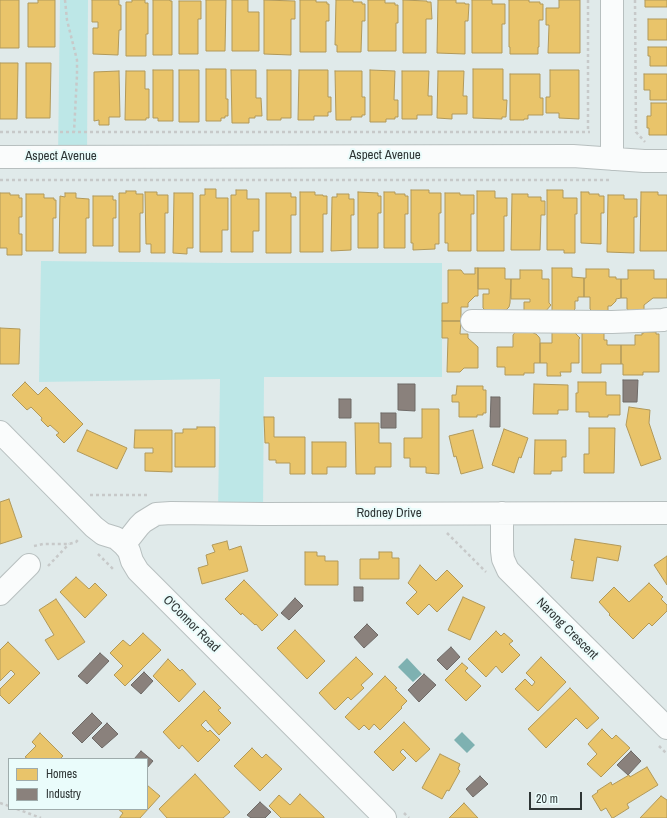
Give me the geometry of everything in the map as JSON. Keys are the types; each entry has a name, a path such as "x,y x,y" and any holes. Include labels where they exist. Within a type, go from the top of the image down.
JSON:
{"street":[{"path":"612,0 612,159"},
{"name":"Aspect Avenue","path":"0,157 573,156 644,161 667,161"},
{"path":"472,321 612,322 667,319"},
{"path":"0,432 94,527 103,534 116,538 124,545"},
{"name":"Rodney Drive","path":"124,545 143,522 156,514 167,513 667,513"},
{"name":"Narong Crescent","path":"502,514 502,551 508,570 667,728"},
{"name":"O'Connor Road","path":"124,545 129,551 132,561 138,571 385,818"},
{"path":"0,594 29,565"}],"path":[{"path":"65,0 67,20 76,60 77,74 74,132"},
{"path":"588,0 588,132"},
{"path":"635,0 636,132 645,142"},
{"path":"0,132 596,132"},
{"path":"0,180 580,180"},
{"path":"20,810 41,818"}],"shaded area":[{"path":"60,0 88,0 87,157 58,157"},
{"path":"41,261 442,263 442,377 264,377 263,514 218,513 220,379 39,382"},
{"path":"407,658 422,674 413,682 398,667"},
{"path":"462,732 475,745 467,753 454,740"}],"building: Homes":[{"path":"0,0 19,0 19,48 0,48"},
{"path":"38,0 55,0 55,47 28,47 28,3 38,3"},
{"path":"92,0 119,0 119,5 121,5 121,30 119,30 118,55 93,54 93,28 98,28 98,22 92,22"},
{"path":"132,0 145,0 145,3 148,3 146,56 126,56 126,2 132,2"},
{"path":"153,0 172,1 172,55 153,55"},
{"path":"206,0 226,0 225,51 206,51"},
{"path":"232,0 248,0 248,12 259,12 259,51 232,51"},
{"path":"264,0 295,1 295,19 291,19 291,55 264,54"},
{"path":"300,0 316,0 316,2 327,2 327,4 329,4 329,21 326,21 326,52 300,52"},
{"path":"336,0 353,0 353,2 362,2 362,4 365,4 365,21 362,21 361,52 337,52 337,45 335,45"},
{"path":"368,0 385,0 385,3 395,3 395,5 398,5 398,23 396,23 396,51 368,51"},
{"path":"403,0 431,2 432,19 426,19 426,53 403,53"},
{"path":"438,0 456,0 456,3 469,4 468,21 465,21 465,54 437,53"},
{"path":"472,0 492,0 492,4 505,4 505,24 502,24 502,53 472,53"},
{"path":"509,0 529,0 529,2 540,2 540,4 543,4 543,20 539,20 538,54 510,54"},
{"path":"559,0 580,0 580,53 548,53 549,25 546,25 546,8 559,8"},
{"path":"645,0 667,0 667,7 645,7"},
{"path":"179,1 201,1 201,19 198,19 198,54 179,54"},
{"path":"648,19 667,19 667,40 648,40"},
{"path":"648,47 667,47 667,66 650,66"},
{"path":"0,63 18,63 17,119 0,119"},
{"path":"26,63 51,63 50,118 26,118"},
{"path":"206,69 226,69 226,99 228,99 228,116 221,118 221,121 206,121"},
{"path":"473,69 503,69 503,100 507,100 506,117 502,117 502,119 473,118"},
{"path":"153,70 173,70 173,121 158,121 158,118 153,118"},
{"path":"179,70 199,70 199,122 179,122"},
{"path":"231,70 256,70 256,98 261,98 262,116 249,118 249,123 232,123"},
{"path":"267,70 291,70 291,118 267,120"},
{"path":"299,70 328,70 328,97 331,97 331,112 328,112 328,116 314,116 314,120 298,120"},
{"path":"370,70 395,71 394,100 398,100 398,117 395,117 395,119 386,119 386,122 370,122"},
{"path":"550,70 579,70 579,119 559,118 559,113 546,113 546,97 550,97"},
{"path":"119,71 120,117 109,117 109,125 99,125 99,120 94,121 94,72"},
{"path":"126,71 145,71 145,89 149,89 149,118 146,118 146,120 125,120"},
{"path":"335,71 362,71 362,97 365,97 365,115 362,115 362,117 351,117 351,120 336,120"},
{"path":"402,71 429,71 428,96 432,96 432,115 417,115 417,119 402,119"},
{"path":"438,71 464,71 463,96 467,96 467,114 452,114 452,119 437,118"},
{"path":"510,74 540,74 540,98 543,98 543,115 528,115 528,119 510,120"},
{"path":"644,74 667,74 667,100 650,100 650,90 644,90"},
{"path":"651,103 667,103 667,135 649,135 649,128 647,128 647,116 651,116"},
{"path":"205,189 216,189 216,198 228,198 228,230 222,230 222,252 200,252 200,195 205,195"},
{"path":"236,190 247,190 247,199 259,199 259,231 253,231 253,252 231,252 231,195 236,195"},
{"path":"411,190 429,190 429,193 441,193 441,213 439,213 439,244 435,244 435,249 413,250 413,243 411,243"},
{"path":"547,190 563,190 563,198 577,198 577,214 575,214 575,253 564,253 564,250 547,250"},
{"path":"126,191 136,191 136,194 143,194 143,213 140,213 140,252 119,252 119,193 126,193"},
{"path":"477,191 495,191 495,198 507,198 507,216 504,216 504,251 477,251"},
{"path":"145,192 157,192 157,195 168,195 168,213 165,213 165,253 151,253 151,244 146,244"},
{"path":"300,192 315,192 315,195 327,196 327,214 323,214 323,252 300,252"},
{"path":"358,192 378,193 378,196 381,196 381,213 378,213 378,248 358,248"},
{"path":"384,192 395,192 395,194 405,194 405,196 408,196 408,214 405,214 405,248 384,248"},
{"path":"581,192 589,192 589,194 599,194 599,196 604,196 604,213 601,213 601,244 581,243"},
{"path":"641,192 658,192 658,195 667,195 667,251 640,251"},
{"path":"0,193 19,195 19,198 22,198 22,217 19,217 19,234 22,234 22,255 7,255 7,248 0,248"},
{"path":"65,193 76,193 76,198 89,199 89,218 86,218 86,253 59,253 60,196 65,197"},
{"path":"174,193 193,193 193,248 187,248 187,254 173,253"},
{"path":"266,193 291,193 291,197 296,197 296,215 291,215 291,253 266,253"},
{"path":"445,193 474,195 474,214 471,214 471,251 448,251 448,243 445,243"},
{"path":"26,194 44,194 44,198 54,198 54,200 56,200 56,218 53,218 53,251 26,251"},
{"path":"337,194 349,194 349,199 354,199 354,215 351,215 351,250 331,251 332,197 337,197"},
{"path":"512,194 528,194 528,197 541,197 541,201 545,201 545,215 541,215 540,250 511,250"},
{"path":"608,195 624,195 624,199 637,199 637,217 634,217 634,253 607,252"},
{"path":"93,196 113,196 113,200 116,200 116,218 113,218 113,246 93,246"},
{"path":"475,268 478,268 478,296 475,296 468,303 468,307 461,307 461,321 442,321 442,303 448,303 448,270 461,270 464,274 475,274"},
{"path":"478,268 505,268 505,279 511,279 510,303 506,310 487,312 483,308 483,294 489,294 489,289 478,289"},
{"path":"552,268 572,268 572,277 584,278 584,297 578,297 578,301 575,301 575,309 571,313 552,313"},
{"path":"586,269 609,269 609,277 621,279 621,298 616,299 611,306 608,306 608,313 594,313 590,309 590,297 584,297 584,278 586,278"},
{"path":"520,270 542,270 542,279 549,279 549,303 551,305 545,312 543,310 543,314 524,314 524,302 530,302 530,299 511,299 511,279 520,279"},
{"path":"628,270 654,270 654,279 667,279 667,298 653,298 644,305 644,312 631,312 627,309 627,298 621,298 621,279 628,279"},
{"path":"442,321 461,321 460,334 468,334 468,338 478,347 478,368 464,368 460,372 447,372 448,338 442,338"},
{"path":"571,327 571,333 573,331 580,338 579,363 571,363 571,372 560,372 561,376 547,376 547,363 540,363 540,343 552,343 552,328"},
{"path":"0,328 20,329 19,364 0,364"},
{"path":"582,329 604,333 604,340 607,340 607,345 621,345 621,364 601,364 601,373 582,373"},
{"path":"517,330 532,331 539,337 540,363 534,363 534,373 524,373 524,375 505,375 505,367 497,367 497,347 513,347 513,335"},
{"path":"644,332 656,332 656,334 659,334 659,372 643,372 643,375 623,375 623,364 621,364 621,345 635,345 635,335 642,335"},
{"path":"25,382 38,395 46,387 83,424 64,443 56,435 59,433 50,425 48,427 41,420 42,418 31,407 27,410 12,395"},
{"path":"578,382 606,382 606,395 620,395 620,415 608,415 608,417 589,417 589,412 576,412 576,393 578,393"},
{"path":"534,384 568,385 568,410 558,410 558,414 533,414"},
{"path":"457,386 483,386 483,390 486,390 486,413 483,413 483,415 477,415 477,417 459,417 459,402 452,402 452,395 456,395"},
{"path":"629,407 650,410 649,423 661,459 641,466 626,425"},
{"path":"422,409 439,409 439,474 426,473 426,467 410,467 410,458 404,458 404,438 422,438"},
{"path":"264,417 274,417 274,437 305,437 305,474 290,474 290,463 276,463 276,460 269,460 269,443 265,443"},
{"path":"355,423 379,423 379,443 391,443 391,467 375,467 375,474 356,474"},
{"path":"197,427 215,427 215,467 175,467 175,433 183,433 183,429 197,429"},
{"path":"589,428 615,428 614,473 584,473 584,454 589,454"},
{"path":"504,429 528,438 521,458 519,457 514,473 492,465"},
{"path":"87,430 127,448 117,469 77,451"},
{"path":"135,430 172,430 172,472 145,471 145,453 153,453 153,448 134,448"},
{"path":"473,430 483,468 461,474 456,456 454,457 449,436"},
{"path":"535,440 566,440 566,457 562,457 562,471 551,471 551,474 534,474"},
{"path":"312,442 346,442 346,467 327,467 327,474 312,474"},
{"path":"9,499 22,537 0,544 0,502"},
{"path":"575,539 621,546 618,561 597,557 593,581 571,578 574,561 571,560"},
{"path":"227,541 229,550 241,546 248,571 202,584 198,568 208,565 206,555 215,552 212,545"},
{"path":"305,552 317,552 317,556 325,556 325,561 338,561 338,585 305,585"},
{"path":"379,552 392,552 392,558 399,558 399,579 360,579 360,559 379,559"},
{"path":"667,556 667,585 654,565"},
{"path":"420,565 436,581 447,570 463,586 437,612 429,604 418,615 406,603 417,592 408,583"},
{"path":"76,577 89,589 95,583 107,595 85,618 60,592"},
{"path":"244,580 278,615 262,631 242,613 241,615 225,599"},
{"path":"649,583 663,597 661,599 667,605 667,611 652,626 649,623 633,639 609,615 610,614 599,602 614,587 629,602"},
{"path":"463,597 485,607 470,640 448,630"},
{"path":"56,599 85,642 58,660 45,640 54,635 39,610"},
{"path":"295,630 325,661 307,679 277,648"},
{"path":"496,631 501,636 504,633 513,641 509,644 520,655 502,673 496,666 486,677 468,659"},
{"path":"143,633 161,650 125,686 114,675 123,666 110,653 123,640 130,646"},
{"path":"8,642 40,673 9,704 0,695 0,689 15,674 11,670 0,681 0,650"},
{"path":"356,657 373,674 361,685 364,688 351,700 348,697 335,710 319,693"},
{"path":"541,657 566,682 538,711 515,689 525,679 532,686 535,682 526,673"},
{"path":"168,659 180,671 182,669 196,684 179,702 153,676"},
{"path":"462,663 468,668 465,671 481,686 466,701 445,680"},
{"path":"385,676 407,701 380,730 374,724 369,730 364,725 359,730 345,717"},
{"path":"570,688 599,718 587,729 576,718 546,748 528,729"},
{"path":"204,691 221,708 218,710 231,723 219,735 206,720 201,725 208,732 210,730 220,740 198,762 182,745 179,749 163,732"},
{"path":"404,722 430,749 416,762 403,749 400,752 406,758 393,771 374,752"},
{"path":"602,729 612,739 616,735 630,748 601,777 587,764 597,754 588,744"},
{"path":"40,733 63,756 61,758 26,758 25,757 36,746 32,742"},
{"path":"252,748 262,758 266,754 282,769 260,791 234,766"},
{"path":"440,754 460,764 458,769 460,771 449,791 447,790 442,799 422,788"},
{"path":"647,767 658,785 627,804 629,808 613,818 606,808 601,811 592,796 598,792 597,791 611,782 612,785"},
{"path":"195,774 230,812 223,818 167,818 159,809"},
{"path":"148,786 160,796 148,809"},
{"path":"300,794 324,818 281,818 269,806 279,795 290,805"},
{"path":"661,796 667,800 667,818 640,818"},
{"path":"464,803 478,818 449,818"},
{"path":"119,810 147,810 140,818 120,818 123,813"}],"building: Industry":[{"path":"623,380 638,380 637,402 623,402"},
{"path":"398,384 415,384 415,411 398,410"},
{"path":"491,397 500,397 500,427 490,427"},
{"path":"339,399 351,399 351,418 339,418"},
{"path":"381,413 396,413 396,428 381,428"},
{"path":"354,587 363,587 363,601 354,601"},
{"path":"295,598 303,606 289,620 281,613"},
{"path":"367,624 378,635 364,648 354,637"},
{"path":"451,647 460,657 447,670 437,660"},
{"path":"100,653 109,661 87,684 78,676"},
{"path":"144,672 153,681 141,694 131,685"},
{"path":"424,674 436,685 419,702 408,690"},
{"path":"92,713 102,723 82,743 72,733"},
{"path":"107,723 118,734 102,748 92,738"},
{"path":"141,751 153,761 148,767 148,758 135,758"},
{"path":"631,751 641,761 628,775 617,765"},
{"path":"480,776 488,784 473,797 466,789"},
{"path":"260,802 271,812 265,818 251,818 247,815"}]}
